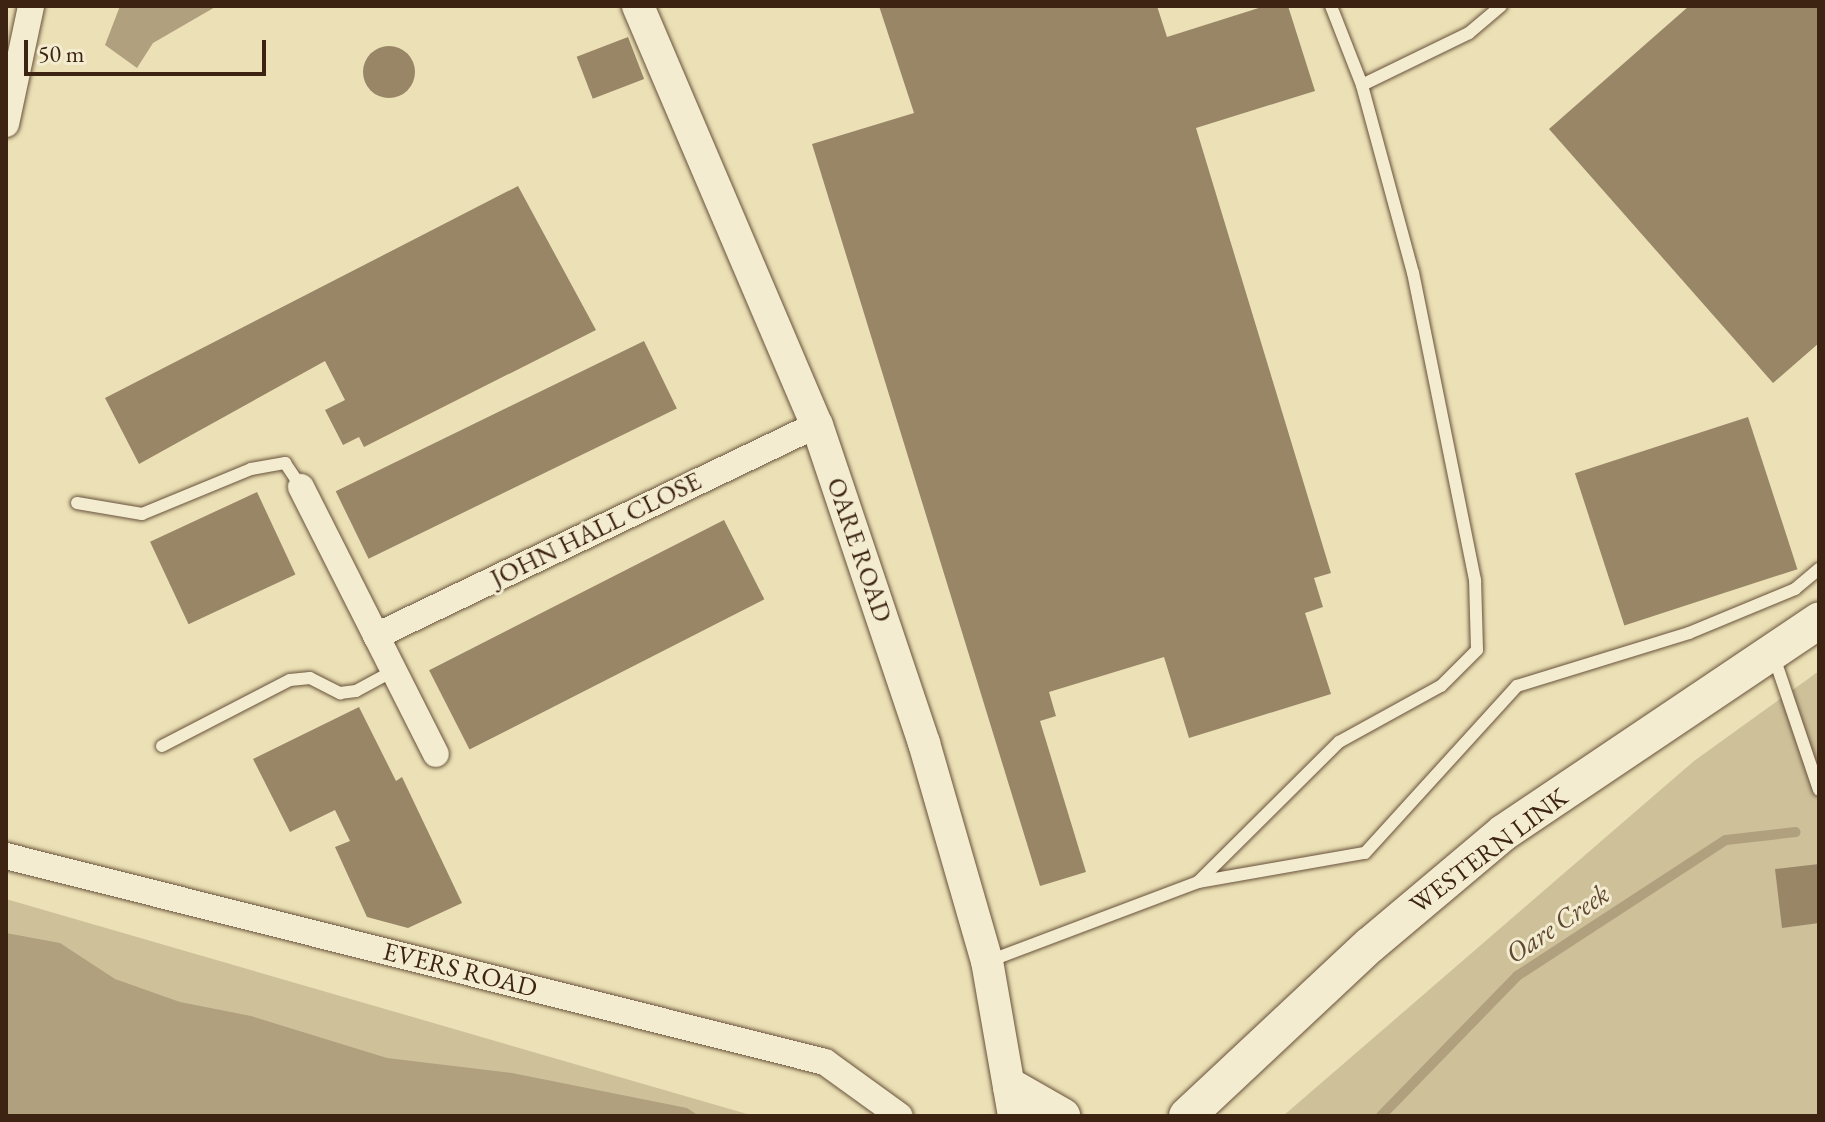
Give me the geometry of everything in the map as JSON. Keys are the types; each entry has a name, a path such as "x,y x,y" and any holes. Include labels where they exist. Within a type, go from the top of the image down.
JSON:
{"main road":[{"name":"WESTERN LINK","path":"1187,1116 1370,945 1503,833 1819,621"},
{"path":"1012,1102 1062,1116"}],"street":[{"path":"6,124 31,6"},
{"name":"OARE ROAD","path":"638,6 817,425 924,743 987,961 1012,1102"},
{"name":"JOHN HALL CLOSE","path":"376,636 817,425"},
{"path":"301,487 436,754"},
{"name":"EVERS ROAD","path":"6,856 825,1062 900,1116"}],"lane":[{"path":"1198,882 1339,742 1441,686 1477,650 1475,580 1416,289 1362,85 1331,6"},
{"path":"1362,85 1469,33 1501,6"},
{"path":"77,503 142,514 251,469 285,463 301,487"},
{"path":"987,961 1198,882 1365,853 1517,686 1689,633 1795,589 1819,569"},
{"path":"1773,654 1819,790"},
{"path":"162,746 290,680 310,678 340,693 356,691 393,671"}],"shaded area":[{"path":"120,6 217,6 153,43 137,68 105,45"},
{"path":"1819,671 1819,1116 1283,1116 1694,761"},
{"path":"6,899 754,1116 6,1116"},
{"path":"6,933 60,943 115,979 180,1002 251,1016 387,1058 512,1073 687,1108 699,1116 6,1116"}],"building":[{"path":"879,6 1157,6 1167,37 1265,6 1288,6 1315,91 1196,128 1331,573 1314,578 1323,607 1305,613 1331,694 1189,738 1164,657 1049,692 1056,716 1040,721 1086,872 1040,886 812,144 914,113"},
{"path":"1689,6 1819,6 1819,343 1773,383 1549,129"},
{"path":"628,37 644,79 593,99 577,57"},
{"path":"389,46 407,54 415,72 407,90 389,98 371,90 363,72 371,54"},
{"path":"518,186 596,330 364,447 359,437 343,445 325,410 345,400 325,361 139,464 105,398"},
{"path":"644,341 677,408 369,559 336,491"},
{"path":"1748,417 1797,569 1624,625 1575,473"},
{"path":"257,492 295,574 189,624 150,542"},
{"path":"724,520 764,599 469,750 429,670"},
{"path":"359,707 396,781 402,777 462,903 408,928 367,917 335,847 350,841 335,810 290,832 253,759"},
{"path":"1819,864 1819,923 1782,928 1775,869"}],"waterway":[{"name":"Oare Creek","path":"1381,1116 1517,976 1726,840 1796,832"}]}
